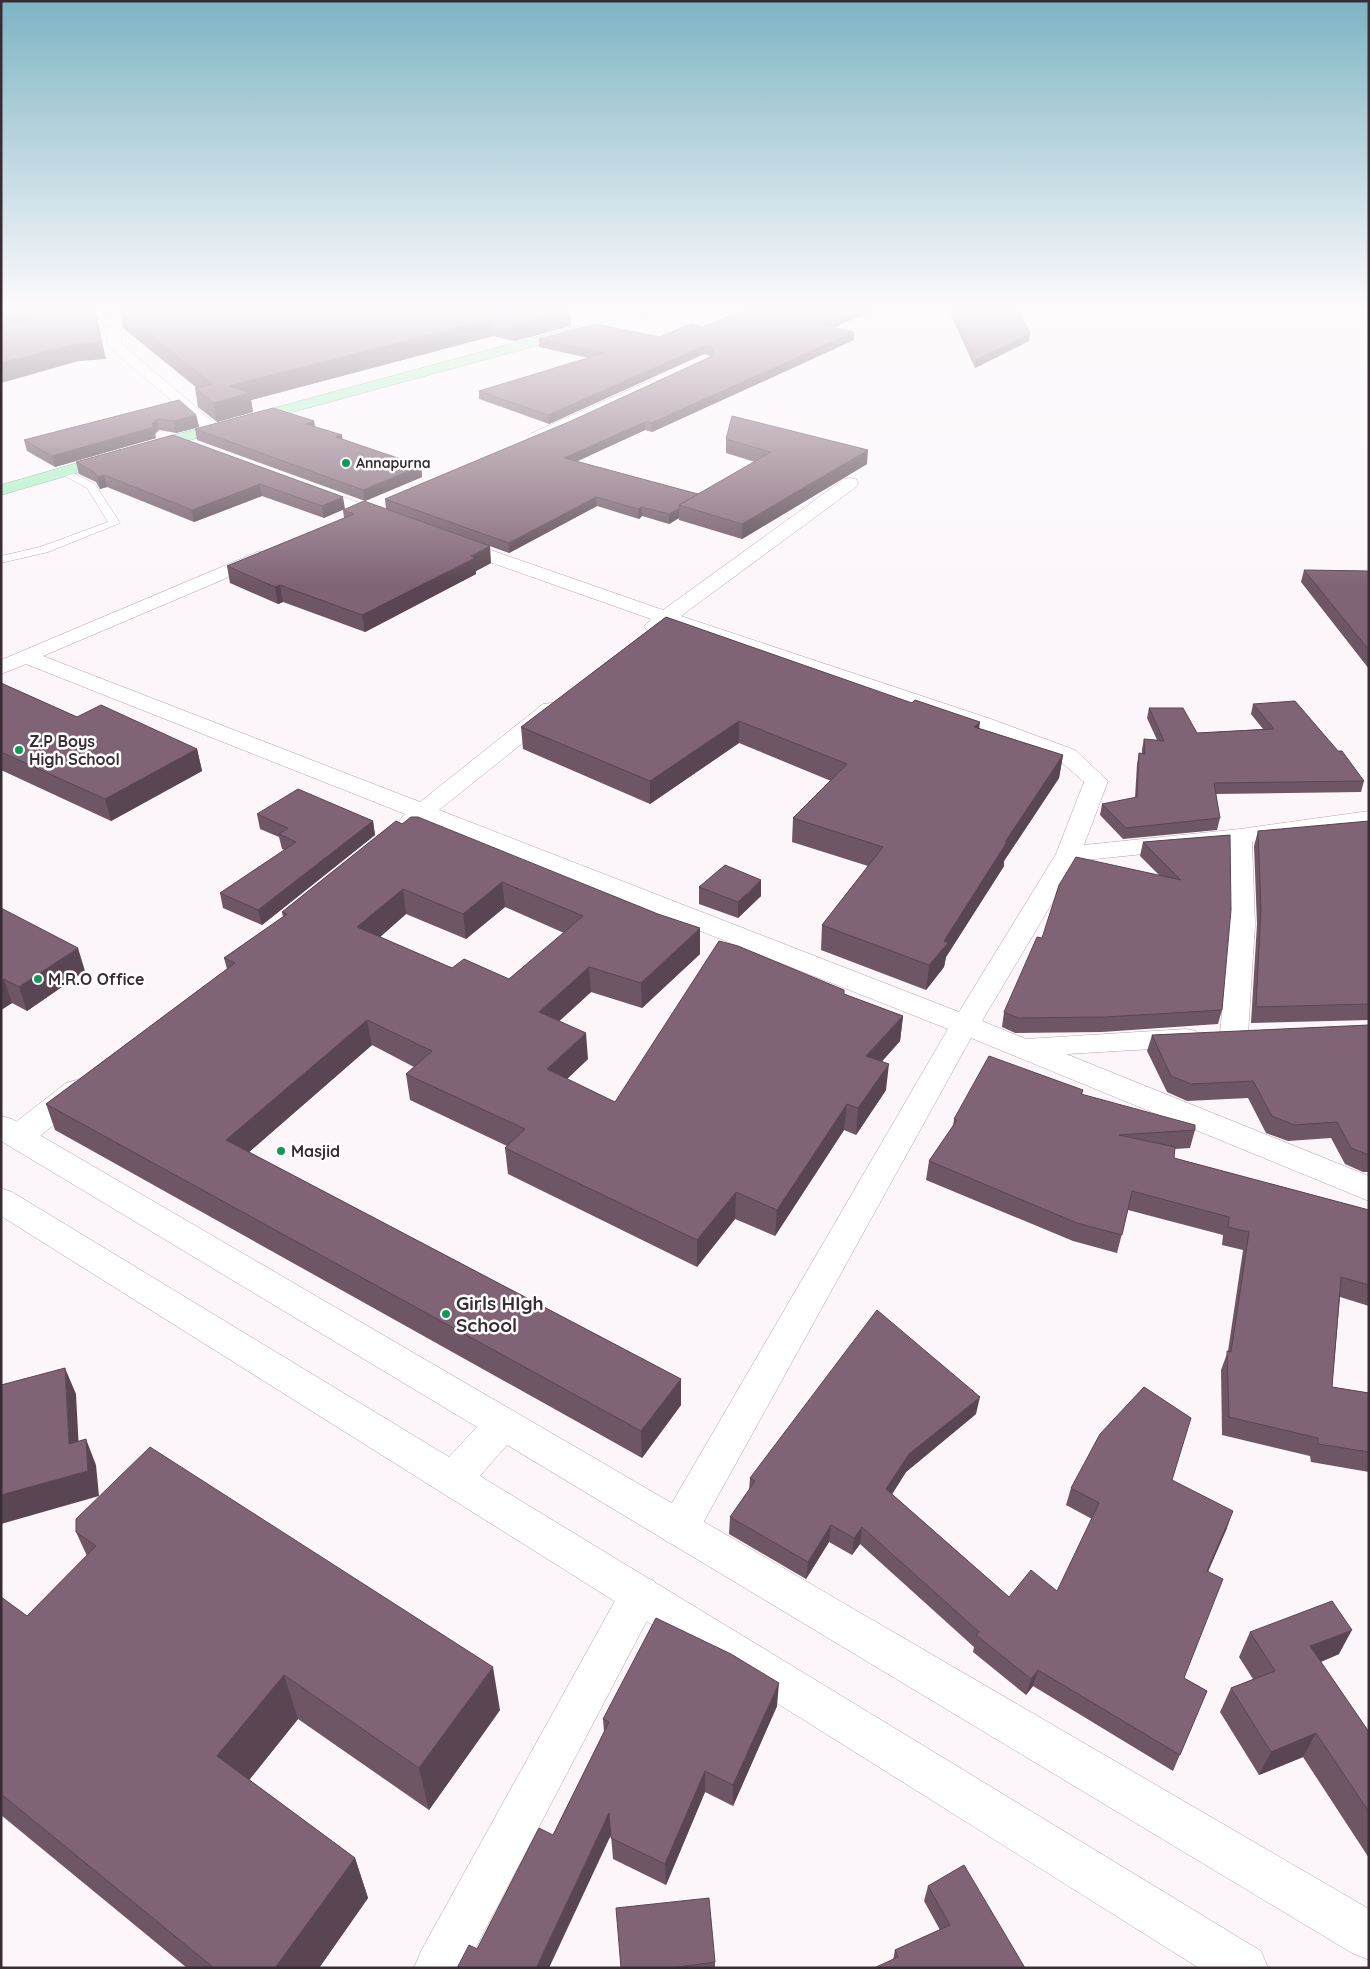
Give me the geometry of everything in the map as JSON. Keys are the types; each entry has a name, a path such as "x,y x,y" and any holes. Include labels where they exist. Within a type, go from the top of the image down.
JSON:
{"highway":[{"path":"1,481 168,438 298,401"},
{"path":"211,426 306,401"},
{"path":"1,490 65,472 168,438"}],"street":[{"path":"181,401 211,426"},
{"path":"525,442 616,401"},
{"path":"168,438 210,453"},
{"path":"283,480 374,507 421,531 665,617 984,724 1067,755 1096,781 1068,854 965,1026 952,1043 679,1528"},
{"path":"635,642 665,617 850,483"},
{"path":"341,520 374,507"},
{"path":"1,668 280,547"},
{"path":"25,656 1023,1048 1369,1189"},
{"path":"392,837 566,696"},
{"path":"1068,854 1240,836 1369,818"},
{"path":"1234,1035 1242,924 1240,836"},
{"path":"1023,1048 1263,1034"},
{"path":"96,1075 10,1132 1369,1936"},
{"path":"1,1200 454,1478 1244,1968"},
{"path":"454,1478 503,1424"},
{"path":"438,1968 640,1594"}],"lane":[{"path":"1,560 44,550 114,523 91,486 65,472"}],"building":[{"path":"176,401 180,401 196,415 174,421 157,419 152,424 154,427 52,456 24,440"},
{"path":"507,401 580,401 548,415"},
{"path":"615,401 700,401 651,423 645,422 564,458 698,494 679,505 679,509 669,514 642,507 638,509 596,497 509,543 385,499"},
{"path":"273,408 314,421 306,424 342,435 336,437 421,466 363,490 195,429"},
{"path":"732,416 868,450 742,524 679,505 771,452 726,439"},
{"path":"173,435 343,497 322,506 260,484 192,510 104,475 98,477 93,471 76,462"},
{"path":"364,501 490,546 471,556 475,558 362,615 280,585 275,587 227,566 354,514 343,510"},
{"path":"1304,570 1369,571 1369,650"},
{"path":"666,617 912,703 915,700 980,722 974,727 1063,755 1005,842 1007,842 944,941 948,943 929,965 822,925 883,847 793,818 847,764 739,721 650,781 521,727"},
{"path":"1,683 77,717 101,705 197,749 105,799 1,752"},
{"path":"1295,701 1338,751 1342,751 1364,781 1214,783 1220,818 1126,828 1102,804 1137,797 1139,753 1145,754 1144,739 1164,741 1149,708 1183,708 1197,733 1274,729 1253,704"},
{"path":"298,789 373,821 258,910 220,893 296,842 279,834 288,828 257,814"},
{"path":"411,817 418,817 658,914 700,928 641,983 589,967 539,1012 586,1033 547,1069 615,1102 719,941 738,946 844,990 844,994 903,1016 866,1056 889,1064 858,1108 847,1104 777,1210 736,1192 697,1240 505,1148 525,1129 406,1074 432,1051 367,1020 226,1140 681,1379 641,1431 46,1104 235,963 224,958 287,914 282,912 396,821 402,824","holes":["502,882 583,916 509,979 464,959 452,968 357,927 403,889 463,914"]},
{"path":"1369,821 1369,1004 1256,1007 1261,908 1258,831"},
{"path":"1230,835 1231,910 1222,1010 1105,1017 1018,1018 1004,1012 1037,937 1042,938 1059,885 1076,857 1181,880 1143,842"},
{"path":"725,865 761,880 738,902 699,887"},
{"path":"1,908 78,948 19,987 4,979 1,980"},
{"path":"1369,1025 1369,1155 1351,1148 1337,1122 1294,1125 1272,1116 1253,1081 1191,1084 1171,1076 1152,1035"},
{"path":"989,1056 1083,1090 1081,1094 1195,1125 1195,1130 1119,1135 1175,1147 1174,1158 1369,1210 1369,1285 1341,1277 1332,1387 1369,1393 1369,1452 1318,1444 1318,1438 1229,1417 1227,1351 1231,1352 1249,1232 1228,1227 1229,1217 1132,1191 1122,1235 1077,1223 929,1161 957,1120 954,1119"},
{"path":"877,1310 980,1397 909,1454 886,1489 1009,1597 1031,1570 1057,1591 1099,1503 1071,1488 1100,1434 1144,1387 1191,1418 1172,1480 1233,1511 1207,1571 1223,1579 1184,1678 1207,1691 1180,1755 1038,1670 1031,1679 976,1635 979,1632 862,1527 854,1538 831,1525 808,1562 730,1517 755,1481 750,1478"},
{"path":"65,1368 69,1444 86,1439 88,1471 1,1495 1,1385"},
{"path":"150,1447 493,1667 419,1768 284,1675 217,1756 355,1858 275,1968 214,1968 1,1794 1,1597 27,1616 96,1546 76,1532 76,1519"},
{"path":"1332,1601 1352,1630 1310,1646 1369,1732 1369,1812 1316,1733 1271,1752 1231,1688 1275,1671 1250,1632"},
{"path":"656,1618 731,1654 779,1683 733,1785 705,1771 665,1864 611,1838 609,1813 536,1968 457,1968 469,1945 477,1949 539,1828 553,1835 609,1722 603,1719"},
{"path":"964,1865 1025,1968 874,1968 898,1957 895,1950 950,1925 928,1886"},
{"path":"709,1898 715,1962 670,1968 621,1968 616,1908"}],"place":[{"name":"Annapurna","path":"346,463"},
{"name":"Z.P Boys High School","path":"19,750"},
{"name":"M.R.O Office","path":"38,979"},
{"name":"Masjid","path":"281,1151"},
{"name":"Girls HIgh School","path":"446,1314"}]}
